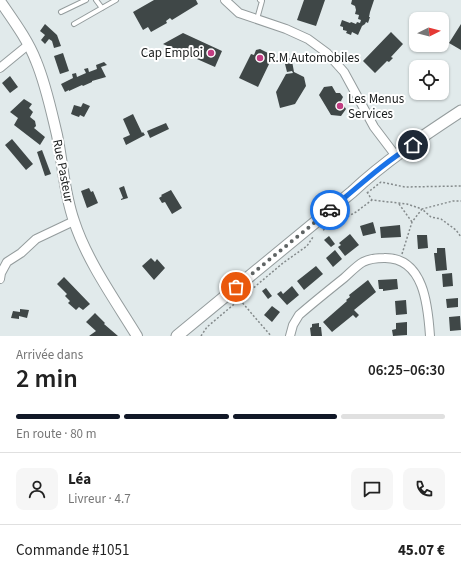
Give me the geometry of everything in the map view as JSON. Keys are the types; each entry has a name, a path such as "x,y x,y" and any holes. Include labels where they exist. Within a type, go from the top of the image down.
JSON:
{"main road":[{"path":"177,336 364,188 396,156 461,111"}],"street":[{"path":"225,0 239,13 286,29 308,39 327,53 344,72 374,127 396,156"},
{"name":"Rue Pasteur","path":"0,2 19,30 36,61 47,95 57,136 66,194 74,222 84,247 137,336"},
{"path":"0,68 28,45"},
{"path":"0,278 7,262 21,253 36,239 74,222"},
{"path":"290,336 293,325 299,315 364,262 378,258 390,258 400,261 410,267 420,279 430,336"}],"lane":[{"path":"61,12 86,0"},
{"path":"96,0 102,8"},
{"path":"74,24 116,0"},
{"path":"257,19 262,0 260,0"}],"path":[{"path":"372,200 364,188 381,182 405,188 461,186"},
{"path":"322,231 356,212 372,200 407,204 422,209 431,217 441,219 456,230 461,237"},
{"path":"400,261 412,222 422,209 453,201 461,201"},
{"path":"398,203 412,222"},
{"path":"201,336 207,327 307,246 315,235"},
{"path":"240,300 271,336"}],"building":[{"path":"154,0 196,0 198,4 172,20 170,18 166,21 167,23 151,32 148,27 143,30 133,12"},
{"path":"304,0 325,0 316,26 297,20"},
{"path":"352,0 374,0 368,23 366,22 362,26 358,35 352,32 351,35 346,33 347,31 343,30 343,27 340,26 342,20 356,24 357,22 360,23 361,20 358,19 359,15 355,14 355,6 351,4"},
{"path":"45,24 57,35 61,46 54,48 52,41 49,39 45,44 41,40 45,35 40,31"},
{"path":"461,24 461,50 449,43"},
{"path":"391,32 403,44 391,57 393,58 389,62 387,61 375,73 363,61"},
{"path":"183,33 222,51 215,67 163,44"},
{"path":"260,49 268,53 269,56 267,61 270,62 258,87 239,78 251,54 254,55 256,50"},
{"path":"63,53 69,71 60,74 54,56"},
{"path":"289,58 292,61 294,72 304,77 306,86 295,104 280,108 276,92 286,74 293,73 292,71 287,72 285,64"},
{"path":"104,62 107,65 101,67 106,77 65,92 61,84 73,78 72,74 76,73 77,77 86,73 84,69 88,68 89,72 97,69 96,65"},
{"path":"10,76 18,87 10,93 2,83"},
{"path":"332,86 336,93 340,93 343,97 341,101 346,109 341,116 331,115 319,95 324,87"},
{"path":"24,99 32,104 29,108 33,112 30,117 35,121 36,126 34,128 45,137 40,145 14,125 18,118 10,112"},
{"path":"83,103 90,106 84,117 71,114 74,105 81,107"},
{"path":"133,114 142,133 143,132 145,135 126,145 123,138 130,135 123,119"},
{"path":"166,123 169,129 150,138 147,131"},
{"path":"12,139 33,164 26,170 5,145"},
{"path":"42,150 51,174 45,176 37,152"},
{"path":"124,186 128,198 121,200 123,198 119,188"},
{"path":"89,188 91,192 93,191 98,203 87,208 81,191"},
{"path":"171,190 182,208 172,214 165,202 162,203 159,198 162,196 161,195"},
{"path":"373,222 376,233 363,236 360,226"},
{"path":"400,225 401,237 381,238 380,227"},
{"path":"350,234 359,245 345,256 338,247 341,245 339,243"},
{"path":"417,235 427,235 428,248 418,249"},
{"path":"329,236 335,244 331,247 324,240"},
{"path":"437,248 445,248 447,270 436,271 434,253 437,253"},
{"path":"335,250 342,259 333,267 326,258"},
{"path":"151,258 155,262 157,259 165,268 154,280 142,266"},
{"path":"316,266 323,274 304,290 297,281"},
{"path":"452,273 453,286 443,287 442,274"},
{"path":"64,277 90,304 83,310 79,307 76,310 68,303 70,301 65,296 67,294 57,284"},
{"path":"397,279 398,289 383,291 383,289 379,289 378,280"},
{"path":"368,280 376,292 354,310 359,315 356,318 353,315 332,332 323,322 347,301 346,300 350,297 349,295"},
{"path":"292,286 299,295 287,305 277,294 281,291 283,294"},
{"path":"266,288 272,296 268,299 262,291"},
{"path":"458,298 458,307 447,308 446,299"},
{"path":"406,300 407,314 396,315 395,301"},
{"path":"272,306 280,312 272,322 264,315"},
{"path":"20,309 29,310 27,318 19,316 19,319 11,318 13,311 20,312"},
{"path":"95,313 105,323 104,324 118,336 89,336 96,331 86,322"},
{"path":"460,316 461,330 450,331 449,317"},
{"path":"407,322 407,335 393,336 392,330 396,329 396,323"},
{"path":"319,323 322,336 311,336 310,328 312,327 312,324"}],"way so far":[{"path":"236,287 330,210"}],"place":[{"name":"Cap Emploi","path":"211,53"},
{"name":"R.M Automobiles","path":"260,58"},
{"name":"Les Menus Services","path":"340,106"}],"route":[{"path":"330,210 376,170 413,145"}]}
